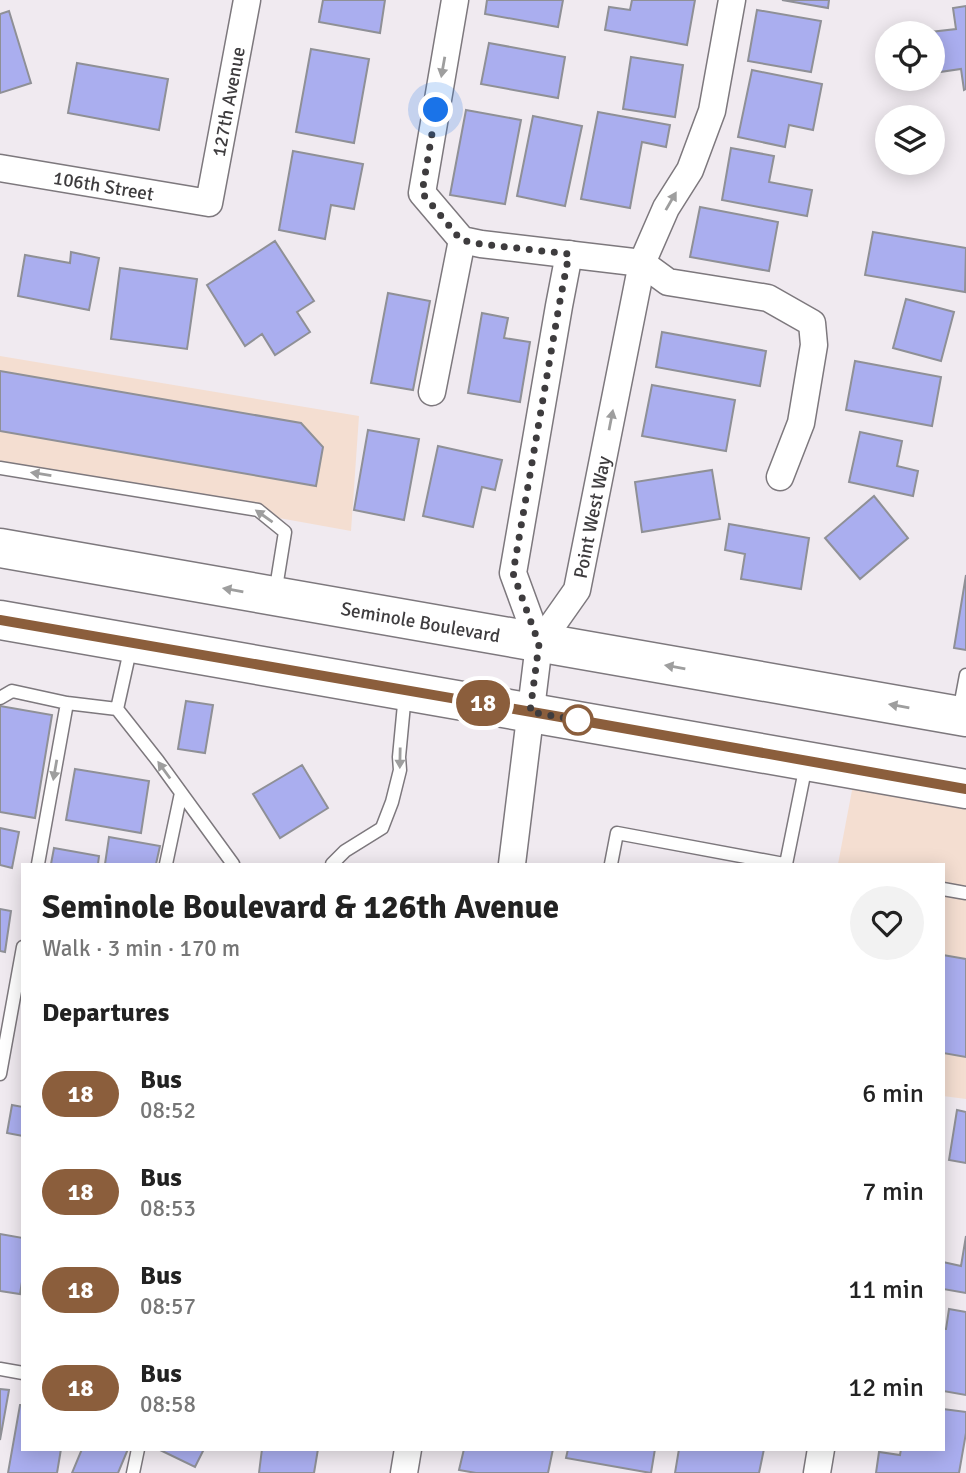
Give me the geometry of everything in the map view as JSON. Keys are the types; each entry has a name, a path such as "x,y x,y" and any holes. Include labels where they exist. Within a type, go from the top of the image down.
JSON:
{"main road":[{"name":"Seminole Boulevard","path":"0,548 962,717"},
{"path":"0,620 966,789"}],"street":[{"name":"127th Avenue","path":"209,203 247,0"},
{"path":"455,0 422,193 461,240 642,263 668,282 768,298 812,323 814,345 801,423 780,477"},
{"name":"Point West Way","path":"539,644 577,590 642,263 666,208 690,170 712,111 732,0"},
{"name":"106th Street","path":"0,168 209,203"},
{"path":"432,392 461,240"},
{"path":"512,863 539,644 513,573 569,254"},
{"path":"404,1473 408,1451"},
{"path":"817,1473 821,1451"}],"lane":[{"path":"0,468 258,510 285,532 275,597"},
{"path":"117,709 132,643"},
{"path":"962,717 966,675"},
{"path":"333,863 345,851 382,828 400,770 405,690"},
{"path":"0,698 12,691 67,703 117,709 232,863"},
{"path":"38,863 67,703"},
{"path":"785,863 807,761"},
{"path":"166,863 181,793"},
{"path":"611,863 617,833 780,863"},
{"path":"945,889 966,893"},
{"path":"0,1074 21,958"},
{"path":"0,1370 21,1373"},
{"path":"133,1473 138,1451"}],"shaded area":[{"path":"0,356 359,416 351,531 0,468"},
{"path":"853,785 966,805 966,1099 945,1096 945,863 838,863"}],"building":[{"path":"323,0 385,0 380,33 319,22"},
{"path":"487,0 563,0 558,27 485,14"},
{"path":"632,0 695,0 687,45 605,30 609,7 630,10"},
{"path":"782,0 829,0 828,8"},
{"path":"966,6 964,90 961,69 945,71 945,30 956,29 953,8"},
{"path":"757,10 821,21 811,72 748,61"},
{"path":"9,11 31,83 0,93 0,14"},
{"path":"489,43 565,57 558,98 481,84"},
{"path":"311,49 369,59 354,143 296,132"},
{"path":"631,57 683,65 675,117 623,109"},
{"path":"77,63 168,79 159,130 68,113"},
{"path":"752,70 822,84 813,130 789,125 785,147 738,137"},
{"path":"466,110 521,120 505,204 450,195"},
{"path":"598,112 670,125 666,147 642,142 630,208 581,199"},
{"path":"533,116 582,126 565,206 517,196"},
{"path":"731,148 774,156 769,182 812,190 807,216 722,200"},
{"path":"293,151 363,164 354,209 331,205 325,239 279,230"},
{"path":"700,207 778,222 769,271 690,257"},
{"path":"873,232 966,248 965,292 865,275"},
{"path":"275,241 314,301 297,312 310,332 275,355 262,334 245,346 207,285"},
{"path":"71,252 99,258 89,310 18,296 25,255 70,263"},
{"path":"120,268 197,279 187,349 111,339"},
{"path":"388,293 430,301 413,390 371,383"},
{"path":"906,299 954,312 941,361 893,348"},
{"path":"482,313 508,318 504,338 530,342 520,402 468,393"},
{"path":"662,332 766,351 760,386 656,367"},
{"path":"855,361 941,377 932,426 846,410"},
{"path":"0,371 301,423 323,447 316,486 0,431"},
{"path":"652,385 735,400 726,451 642,436"},
{"path":"368,430 419,439 404,520 354,510"},
{"path":"860,432 902,441 897,466 918,471 913,496 849,482"},
{"path":"438,446 502,460 495,490 482,487 473,527 423,516"},
{"path":"712,470 720,519 642,532 635,482"},
{"path":"874,496 908,538 860,579 825,538"},
{"path":"729,524 809,538 801,589 741,579 745,554 725,550"},
{"path":"966,575 966,650 954,648"},
{"path":"186,701 213,705 205,753 178,749"},
{"path":"0,706 52,715 35,818 0,812"},
{"path":"302,765 328,808 280,838 253,794"},
{"path":"75,769 149,781 141,833 66,820"},
{"path":"0,828 19,832 12,868 0,865"},
{"path":"109,837 160,846 156,863 105,863"},
{"path":"54,848 99,856 98,863 51,863"},
{"path":"0,909 11,911 5,952 0,951"},
{"path":"945,955 966,959 966,1057 945,1053"},
{"path":"12,1105 21,1107 21,1136 7,1133"},
{"path":"957,1110 966,1112 966,1163 949,1160"},
{"path":"0,1234 21,1238 20,1294 0,1291"},
{"path":"966,1236 966,1293 945,1289 945,1262 961,1266"},
{"path":"949,1309 966,1312 966,1395 945,1391"},
{"path":"0,1389 9,1390 0,1440"},
{"path":"21,1405 21,1451 61,1451 57,1473 8,1473"},
{"path":"945,1409 966,1412 966,1433 959,1473 876,1473 879,1452 900,1455 901,1451 945,1451"},
{"path":"81,1451 127,1451 118,1473 72,1473"},
{"path":"162,1451 203,1451 195,1467"},
{"path":"262,1451 318,1451 314,1473 259,1473"},
{"path":"464,1451 553,1451 548,1473 476,1473 459,1470"},
{"path":"568,1451 655,1451 651,1473 566,1458"},
{"path":"679,1451 764,1451 759,1473 675,1473"}],"bus line":[{"name":"18","path":"0,620 966,789"}],"route":[{"path":"436,110 422,193 461,240 569,254 513,573 539,644 530,712 578,720"}]}
